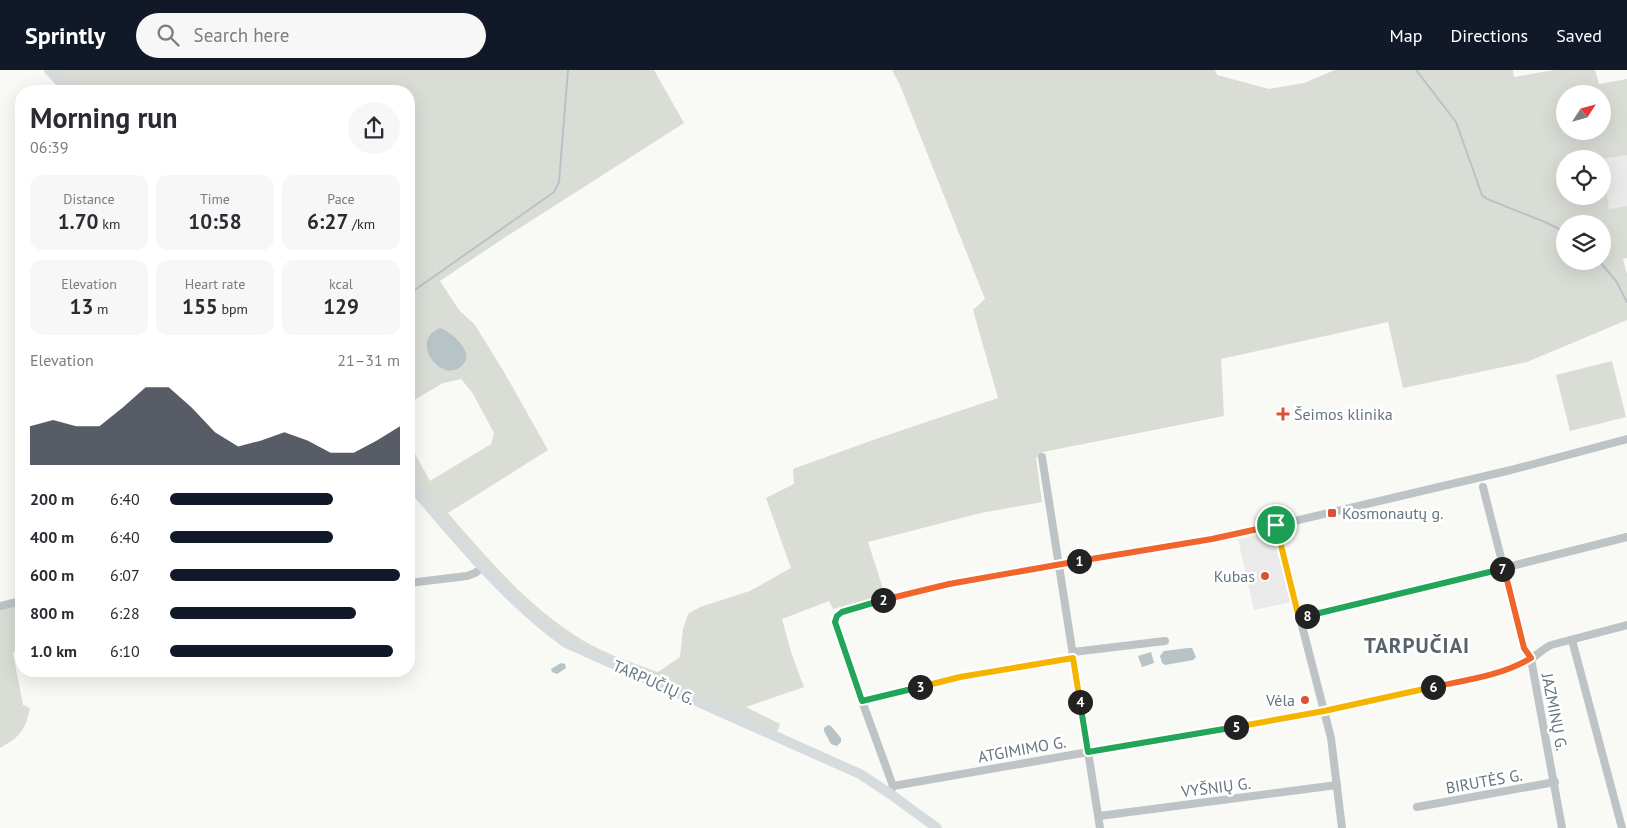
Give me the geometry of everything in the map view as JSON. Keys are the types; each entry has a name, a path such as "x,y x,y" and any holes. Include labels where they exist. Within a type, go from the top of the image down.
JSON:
{"main road":[{"path":"49,70 63,85"},
{"name":"TARPUČIŲ G.","path":"415,490 482,568 540,624 566,643 831,760 891,789 937,828"}],"street":[{"path":"891,789 835,622 837,616 849,609 949,584 1212,539 1511,470 1627,439"},
{"path":"1042,457 1100,828"},
{"name":"JAZMINŲ G.","path":"1483,487 1524,648 1531,658 1562,828"},
{"path":"1276,525 1330,738 1342,828"},
{"path":"1299,618 1627,537"},
{"path":"415,582 467,576 482,568"},
{"path":"0,606 15,602"},
{"name":"ATGIMIMO G.","path":"891,789 1088,752 1225,730 1324,711 1497,673 1516,667 1551,645 1627,625"},
{"path":"1572,640 1622,828"},
{"path":"862,701 960,677 1073,655 1165,641"},
{"name":"BIRUTĖS G.","path":"1417,807 1555,782"},
{"name":"VYŠNIŲ G.","path":"1098,816 1337,785"}],"shaded area":[{"path":"54,70 654,70 684,123 440,281 459,310 475,325 548,450 448,513 511,583 564,628 602,650 658,672 680,657 683,629 688,614 700,607 750,591 791,568 766,498 794,484 793,469 998,398 973,310 985,299 900,85 892,70 1215,70 1217,75 1269,89 1304,83 1335,70 1513,70 1514,77 1554,70 1595,70 1599,84 1627,79 1627,155 1611,158 1611,150 1556,150 1556,205 1608,205 1609,209 1627,206 1627,258 1623,259 1627,274 1627,320 1527,362 1403,388 1388,322 1221,359 1224,416 1043,452 1036,458 1042,502 981,513 868,542 885,595 833,609 829,601 782,619 791,652 804,687 746,707 780,724 777,732 578,645 557,633 506,588 415,485 415,454 430,481 491,444 494,433 472,392 461,379 443,383 415,399 415,85 68,85"},
{"path":"1627,155 1627,206 1609,209 1608,205 1611,205 1611,158"},
{"path":"440,328 457,339 465,351 464,363 459,368 451,371 443,369 436,364 430,357 427,349 427,341 431,334"},
{"path":"1612,361 1626,417 1570,431 1556,375"},
{"path":"1275,531 1291,602 1254,610 1238,539"},
{"path":"15,606 15,651 13,653 15,677 18,677 23,705 30,708 21,732 17,737 0,748 0,609"},
{"path":"1192,648 1196,657 1193,660 1165,665 1162,663 1160,656 1164,651"},
{"path":"1151,652 1154,663 1142,667 1138,656"},
{"path":"561,663 565,664 566,668 557,674 552,672 551,669"},
{"path":"828,725 841,738 841,742 837,746 831,744 824,731 824,728"}],"waterway":[{"path":"415,290 554,192 559,182 568,70"},
{"path":"1416,70 1456,122 1482,195 1487,199 1556,228"},
{"path":"1607,270 1616,281 1627,302"}],"place":[{"name":"Šeimos klinika","path":"1283,414"},
{"name":"Kosmonautų g.","path":"1332,513"},
{"name":"Kubas","path":"1265,576"},
{"name":"Vėla","path":"1305,700"}],"district":[{"name":"TARPUČIAI","path":"1417,645"}],"route":[{"path":"1276,525 1299,618 1504,568 1524,648 1531,658 1516,667 1497,673 1324,711 1225,730 1088,752 1073,658 960,677 862,701 835,622 837,616 849,609 949,584 1126,552 1212,539 1276,525"}]}
